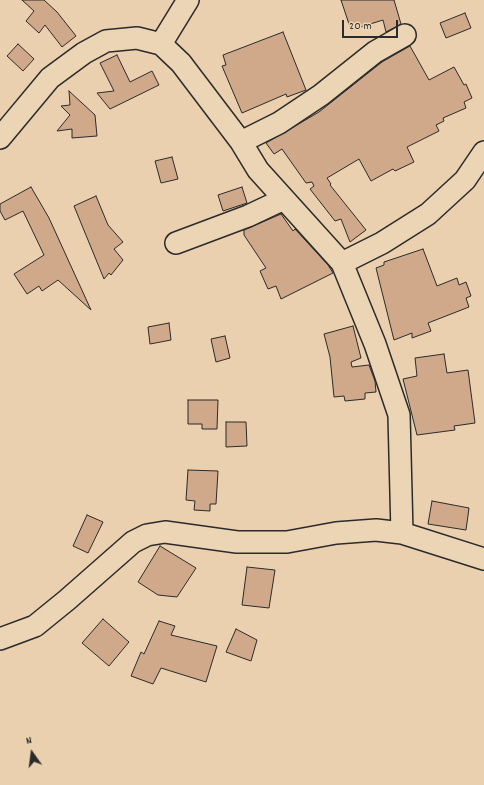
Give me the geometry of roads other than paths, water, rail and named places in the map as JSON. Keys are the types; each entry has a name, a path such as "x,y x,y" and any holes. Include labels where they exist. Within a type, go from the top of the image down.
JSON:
{"street":[{"path":"161,44 188,0"},
{"path":"241,142 279,123 321,95 375,52 405,35"},
{"path":"0,138 50,78 84,53 106,41 137,38 161,44 181,63 241,142 258,170 342,263 375,344 399,415 402,533"},
{"path":"342,263 382,243 428,214 465,180 484,152"},
{"path":"176,243 248,216 284,199"},
{"path":"0,639 36,626 133,542 147,535 164,532 237,542 287,542 336,533 376,530 402,533 484,559"}]}
